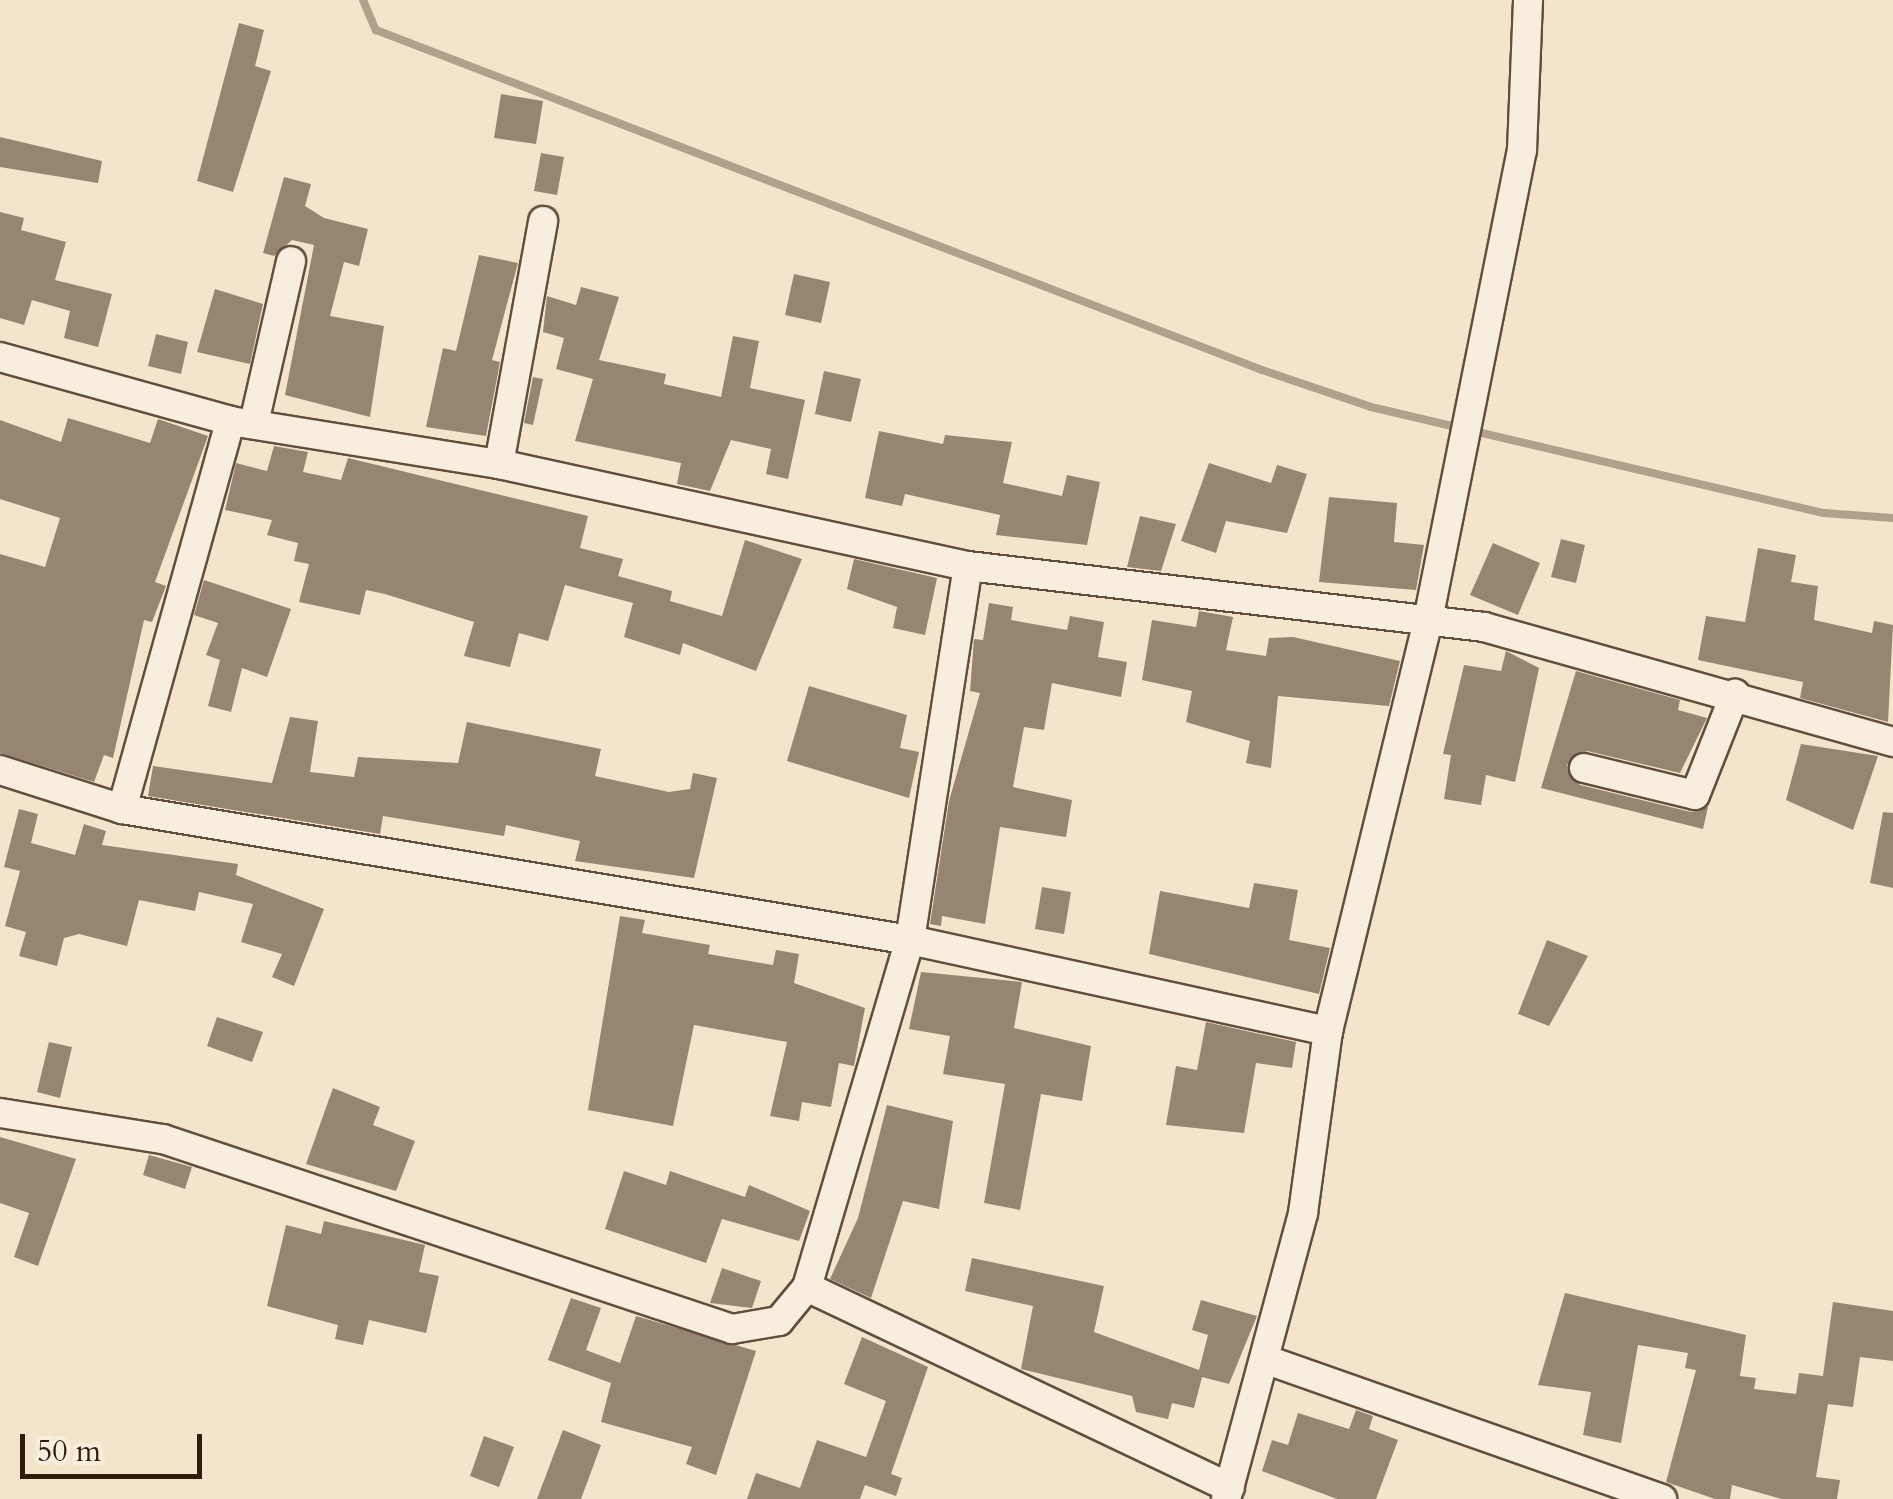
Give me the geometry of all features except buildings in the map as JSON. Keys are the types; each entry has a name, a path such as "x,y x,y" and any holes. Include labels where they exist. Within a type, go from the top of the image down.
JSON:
{"street":[{"path":"807,1287 1228,1494 1267,1360 1303,1212 1328,1031 1428,620 1522,150 1528,0"},
{"path":"499,464 543,221"},
{"path":"122,809 291,261"},
{"path":"0,358 242,422 499,464 968,566 1428,620 1735,694 1893,742"},
{"path":"0,1113 162,1140 732,1328 779,1321 807,1287 910,940 968,566"},
{"path":"1584,768 1696,795 1735,694"},
{"path":"0,770 122,809 910,940 1328,1031"},
{"path":"1267,1360 1662,1499"}],"waterway":[{"path":"363,0 376,30 1262,370 1371,407 1824,513 1893,518"}]}
